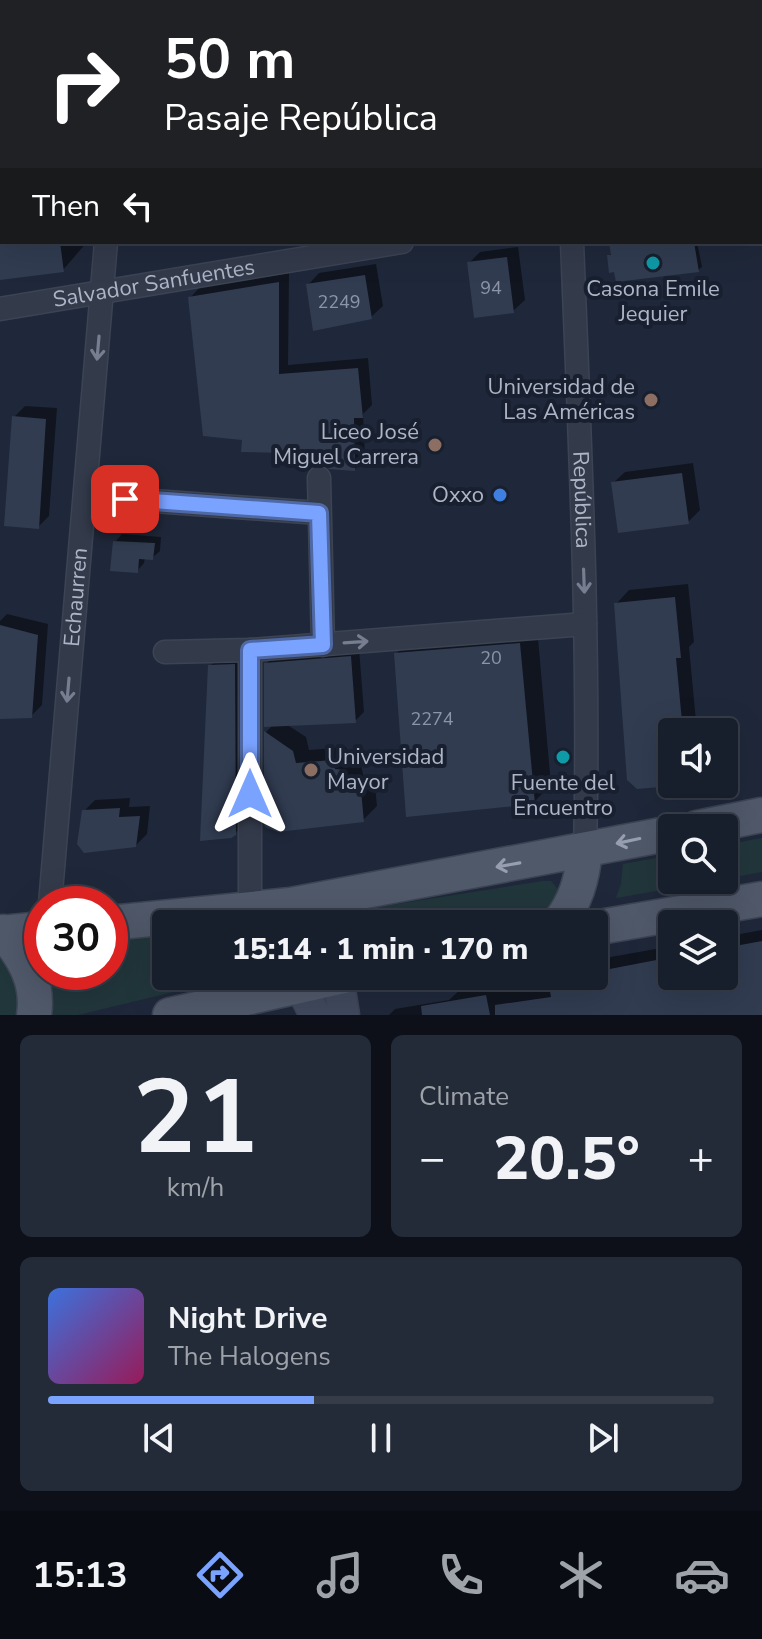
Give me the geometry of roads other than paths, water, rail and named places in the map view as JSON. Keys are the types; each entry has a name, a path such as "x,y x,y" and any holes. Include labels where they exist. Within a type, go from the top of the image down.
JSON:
{"main road":[{"path":"738,820 762,815"},
{"path":"289,910 658,836"},
{"path":"568,910 580,885 585,851"},
{"path":"608,926 762,899"},
{"path":"128,922 152,920"},
{"path":"2,933 24,931"},
{"path":"2,933 16,947 31,975 34,1015"},
{"path":"342,990 344,1015"},
{"path":"170,1015 304,992"}],"street":[{"name":"Echaurren","path":"52,886 106,244"},
{"name":"Salvador Sanfuentes","path":"0,309 103,292 293,251 378,244"},
{"name":"República","path":"572,244 585,624 585,851"},
{"path":"319,478 323,645"},
{"path":"85,496 319,513"},
{"path":"165,652 250,650 585,624"},
{"path":"250,650 274,910"}],"place":[{"name":"Casona Emile Jequier","path":"653,263"},
{"name":"Universidad de Las Américas","path":"651,400"},
{"name":"Liceo José Miguel Carrera","path":"435,445"},
{"name":"Oxxo","path":"500,495"},
{"name":"Fuente del Encuentro","path":"563,757"},
{"name":"Universidad Mayor","path":"311,770"}]}
